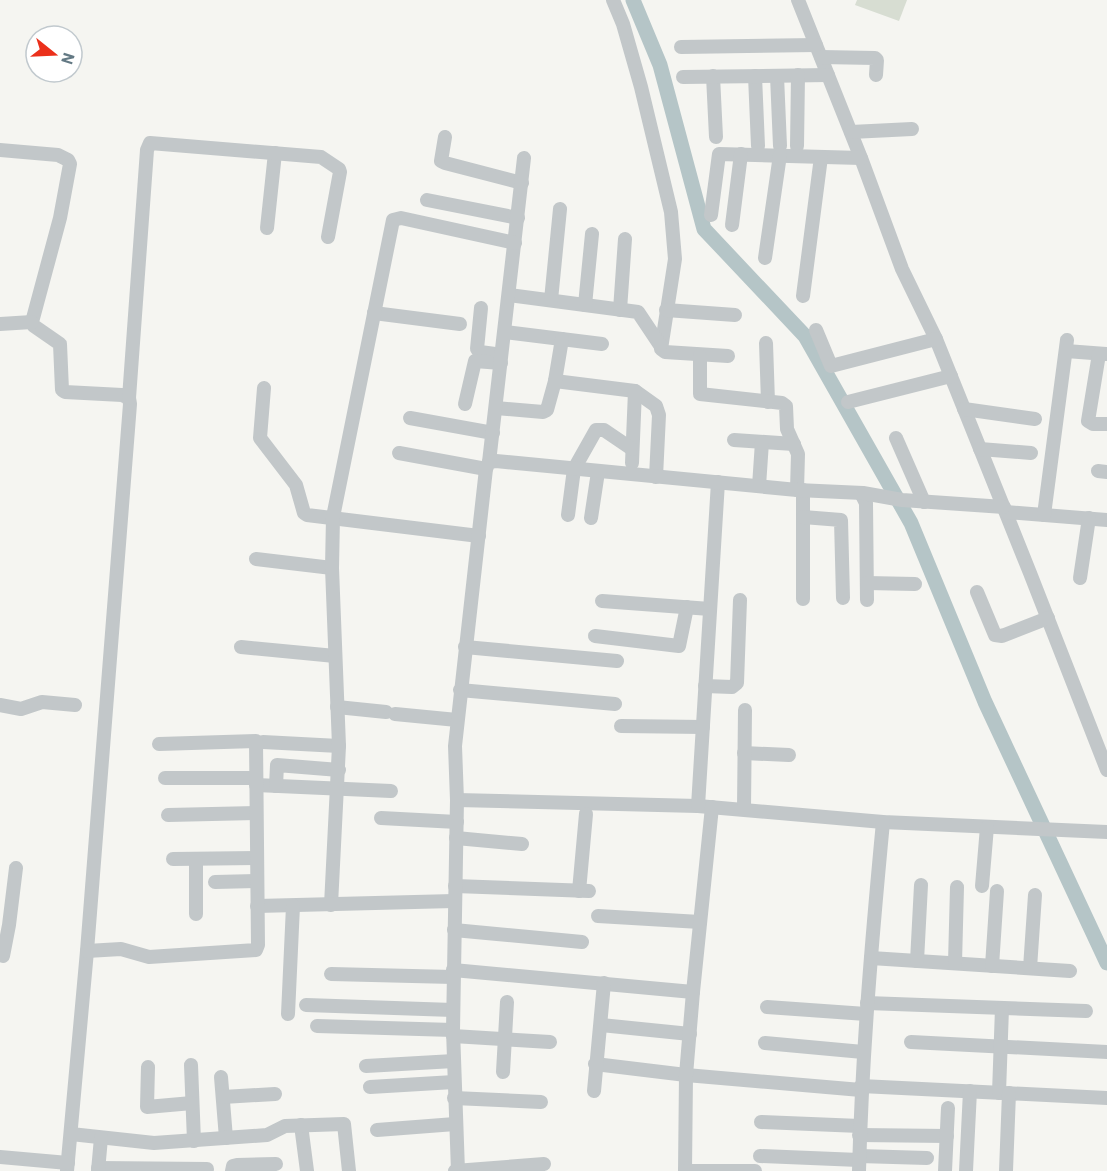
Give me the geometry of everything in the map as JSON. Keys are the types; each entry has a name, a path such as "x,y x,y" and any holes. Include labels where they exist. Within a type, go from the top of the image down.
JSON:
{"street":[{"path":"613,0 623,24 641,87 671,212 675,250 660,345"},
{"path":"798,0 851,132 902,269 936,339 1107,770"},
{"path":"681,47 819,51 875,58 877,60 876,75"},
{"path":"796,146 798,75"},
{"path":"683,77 828,75"},
{"path":"713,76 716,137"},
{"path":"755,76 758,146"},
{"path":"765,258 780,151 777,76"},
{"path":"851,132 912,129"},
{"path":"446,137 440,157 445,164 522,183"},
{"path":"8,1162 68,1167 87,951 147,150 150,143 317,156 339,169 328,237"},
{"path":"0,150 58,155 69,160 60,218 32,322 34,326 60,344 62,390 65,392 111,393 129,398"},
{"path":"711,215 719,154 780,151 821,157 861,159"},
{"path":"267,228 275,153"},
{"path":"732,225 741,154"},
{"path":"803,296 821,157"},
{"path":"524,158 457,720 453,1061 457,1171 544,1164"},
{"path":"427,200 518,218"},
{"path":"550,300 560,209"},
{"path":"331,905 339,770 332,568 333,517 393,220 396,218 515,243"},
{"path":"585,305 592,234"},
{"path":"620,310 625,239"},
{"path":"509,295 638,312 662,351 700,356 728,356"},
{"path":"481,308 477,349 501,359"},
{"path":"666,310 735,315"},
{"path":"374,312 460,324"},
{"path":"0,324 32,322"},
{"path":"816,330 831,366 936,339"},
{"path":"504,332 602,344"},
{"path":"496,408 543,412 547,410 555,381 562,339"},
{"path":"766,343 768,402"},
{"path":"1044,515 1067,345 1103,354 1088,421 1093,424 1107,424"},
{"path":"700,356 700,394 786,406 787,429 798,454 803,517 803,599"},
{"path":"465,404 475,361 501,359"},
{"path":"848,402 951,376"},
{"path":"555,381 635,391 659,410 656,477"},
{"path":"264,388 259,433 262,443 296,485 304,513 479,536"},
{"path":"568,515 574,469 596,430 604,430 632,456 635,391"},
{"path":"964,410 1035,418"},
{"path":"411,418 493,433"},
{"path":"896,438 924,502"},
{"path":"734,440 794,444"},
{"path":"759,486 762,442"},
{"path":"980,449 1030,453"},
{"path":"399,453 488,465 496,461 718,483 862,493 902,500 1107,520"},
{"path":"591,518 598,471"},
{"path":"698,806 718,483"},
{"path":"862,493 866,502 867,600"},
{"path":"803,517 841,520 843,598"},
{"path":"1080,578 1089,518"},
{"path":"256,559 332,568"},
{"path":"867,583 915,584"},
{"path":"977,592 995,635 1002,636 1048,618"},
{"path":"705,686 732,687 737,683 740,600"},
{"path":"602,601 710,609"},
{"path":"595,636 679,646 687,607"},
{"path":"241,647 335,656"},
{"path":"465,647 617,661"},
{"path":"460,690 615,704"},
{"path":"0,705 21,709 42,702 75,705"},
{"path":"337,707 457,720"},
{"path":"744,809 745,710"},
{"path":"621,726 703,727"},
{"path":"87,951 121,949 150,957 256,950 258,945 256,741 159,744"},
{"path":"263,742 339,746"},
{"path":"744,753 789,755"},
{"path":"276,786 277,765 339,770"},
{"path":"165,778 391,791"},
{"path":"457,800 698,806 883,822 1107,832"},
{"path":"712,807 693,992 687,1076 685,1171 755,1171"},
{"path":"168,814 256,813"},
{"path":"455,886 584,891 586,814"},
{"path":"381,818 457,822"},
{"path":"859,1162 866,1009 883,822"},
{"path":"982,886 987,827"},
{"path":"456,838 522,844"},
{"path":"173,859 256,858"},
{"path":"196,859 196,914"},
{"path":"3,956 10,925 16,868"},
{"path":"215,882 256,881"},
{"path":"917,961 921,885"},
{"path":"955,963 957,886"},
{"path":"992,966 997,891"},
{"path":"1030,968 1035,895"},
{"path":"257,906 454,902"},
{"path":"288,1014 293,906"},
{"path":"598,916 700,922"},
{"path":"454,930 582,942"},
{"path":"871,958 1070,971"},
{"path":"331,974 453,973 604,983 693,992"},
{"path":"594,1091 604,983"},
{"path":"503,1072 507,1002"},
{"path":"306,1005 453,1010"},
{"path":"767,1007 1002,1008 1086,1011"},
{"path":"1002,1008 1001,1047 1006,1171"},
{"path":"601,1025 690,1034"},
{"path":"316,1026 453,1033 550,1042"},
{"path":"911,1042 1107,1052"},
{"path":"765,1043 863,1052"},
{"path":"366,1066 453,1061"},
{"path":"595,1064 687,1076 861,1088 1107,1098"},
{"path":"190,1065 194,1141"},
{"path":"148,1067 147,1107 192,1103"},
{"path":"221,1077 226,1138"},
{"path":"370,1087 454,1082"},
{"path":"966,1171 970,1091"},
{"path":"223,1097 275,1094"},
{"path":"454,1098 541,1102"},
{"path":"945,1171 948,1107"},
{"path":"761,1122 947,1136"},
{"path":"71,1134 148,1143 267,1136 281,1127 344,1124 349,1171"},
{"path":"377,1130 455,1124"},
{"path":"301,1125 307,1171"},
{"path":"101,1138 98,1169 207,1169"},
{"path":"760,1156 859,1162 927,1158"},
{"path":"232,1171 233,1166 237,1165 276,1164"}],"shaded area":[{"path":"857,0 907,0 899,21 855,5"}],"waterway":[{"path":"633,0 660,65 704,229 805,336 911,523 985,702 1107,963"}]}
